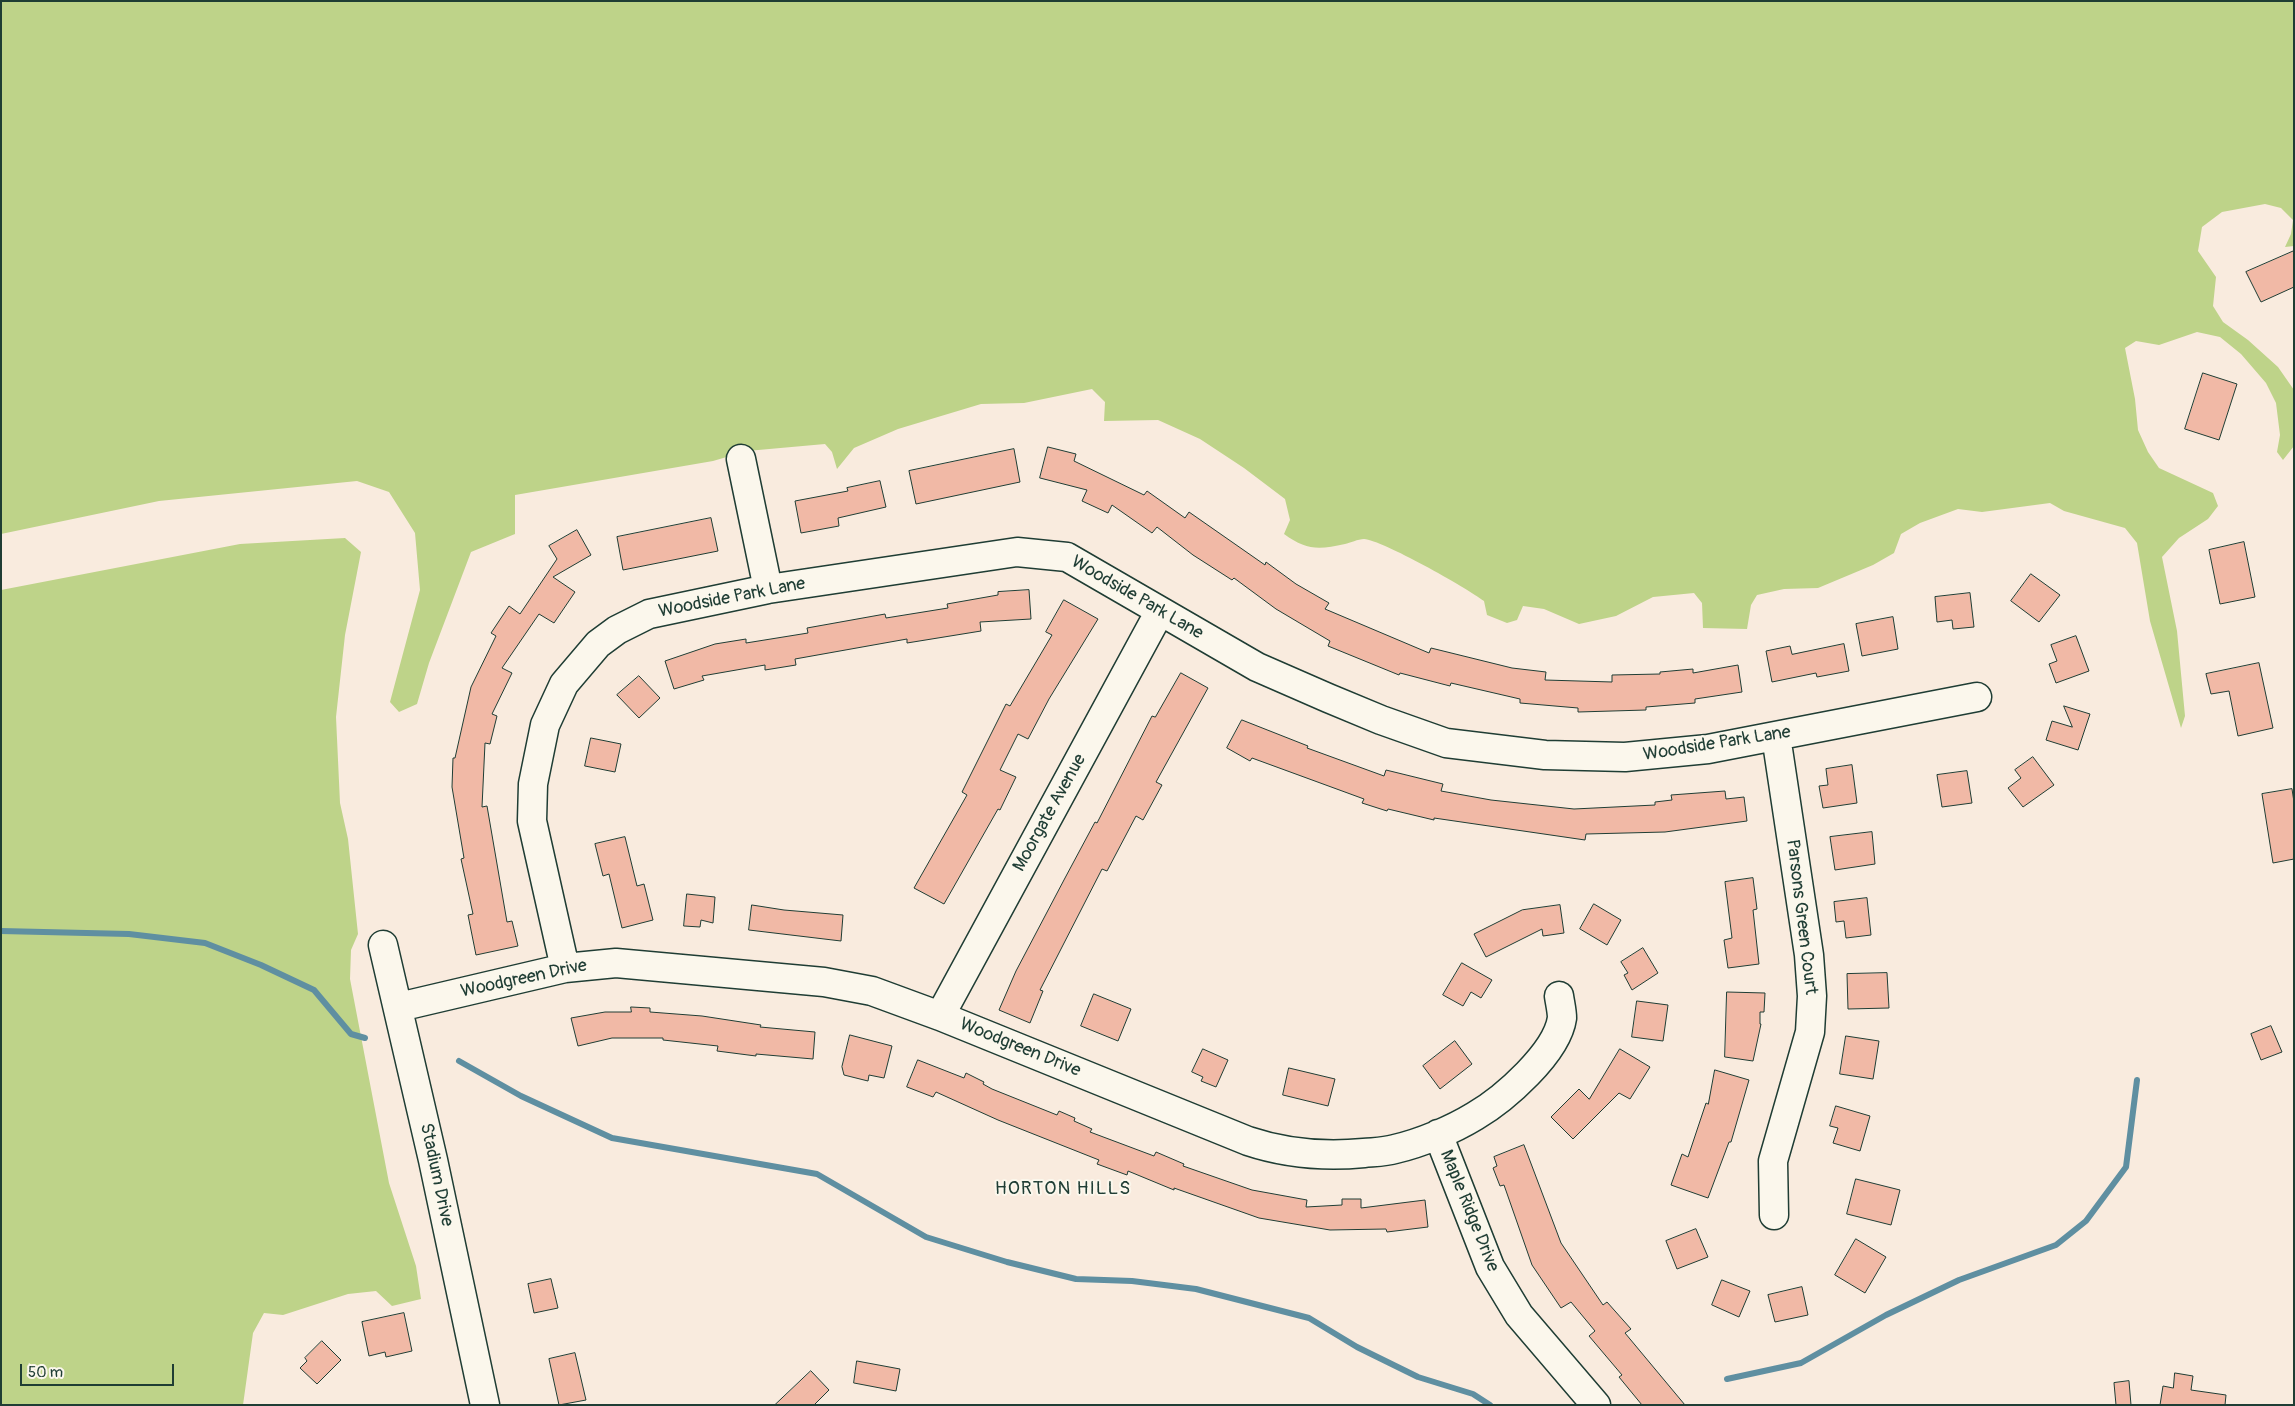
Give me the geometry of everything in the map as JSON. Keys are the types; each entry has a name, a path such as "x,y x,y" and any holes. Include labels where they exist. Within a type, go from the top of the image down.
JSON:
{"street":[{"path":"741,459 768,589"},
{"name":"Woodside Park Lane","path":"565,968 532,822 532,784 545,725 564,684 598,644 617,630 649,614 768,589 1016,552 1067,557 1257,667 1381,720 1446,743 1545,755 1625,757 1708,749 1977,697"},
{"name":"Moorgate Avenue","path":"940,1016 1160,611"},
{"name":"Parsons Green Court","path":"1774,1215 1773,1161 1810,1032 1812,996 1809,954 1776,736"},
{"name":"Stadium Drive","path":"384,945 485,1405"},
{"name":"Woodgreen Drive","path":"399,1007 565,968 616,963 824,982 872,991 940,1016 1274,1149 1331,1156 1394,1150 1438,1134 1476,1116 1524,1079 1540,1060 1555,1038 1562,1018 1559,996"},
{"name":"Maple Ridge Drive","path":"1438,1134 1490,1267 1519,1315 1596,1405"}],"green space":[{"path":"1,1 2294,1 2294,246 2285,247 2291,234 2293,220 2281,208 2265,204 2222,212 2202,227 2198,251 2216,277 2213,306 2223,322 2248,340 2278,367 2294,390 2294,446 2283,460 2277,452 2280,435 2276,403 2266,383 2241,354 2220,337 2197,332 2159,345 2136,341 2125,348 2135,399 2138,430 2148,452 2159,468 2213,493 2218,506 2208,519 2179,538 2162,557 2177,631 2185,716 2181,728 2150,621 2137,543 2125,528 2064,511 2050,503 1982,512 1958,509 1920,523 1901,534 1894,553 1873,565 1818,588 1784,589 1757,595 1751,605 1747,629 1703,628 1702,603 1694,593 1653,597 1616,616 1579,624 1544,609 1523,606 1517,620 1507,623 1487,615 1484,601 1461,586 1374,541 1362,539 1320,548 1299,543 1284,534 1290,520 1285,499 1244,468 1200,439 1158,420 1104,421 1105,402 1092,389 1024,403 981,404 898,429 854,448 837,469 832,452 825,444 747,451 713,461 515,495 515,534 471,552 429,663 417,704 399,712 390,702 420,590 415,533 389,492 357,481 159,501 1,534"},
{"path":"345,538 361,552 345,635 336,717 340,803 348,839 358,934 351,950 350,979 389,1183 416,1266 421,1299 392,1306 376,1291 348,1294 283,1315 264,1313 253,1333 243,1405 1,1405 1,590 240,544"}],"building":[{"path":"2294,251 2294,287 2261,302 2246,272"},
{"path":"2203,373 2237,384 2219,440 2185,429"},
{"path":"1048,447 1076,454 1074,461 1144,495 1147,491 1185,518 1189,512 1265,565 1266,562 1296,584 1329,603 1325,609 1429,653 1431,648 1512,668 1546,672 1545,680 1612,682 1612,675 1660,674 1660,672 1693,669 1693,673 1738,665 1742,692 1695,699 1695,703 1646,707 1646,710 1578,712 1578,708 1520,703 1520,699 1451,683 1450,686 1400,673 1399,675 1328,646 1330,641 1276,609 1234,578 1232,580 1193,555 1157,527 1152,533 1112,505 1108,513 1082,501 1087,490 1040,478"},
{"path":"1014,449 1020,482 916,504 909,471"},
{"path":"880,481 886,507 838,518 839,526 801,533 795,501 848,491 847,488"},
{"path":"711,518 718,551 623,570 617,537"},
{"path":"577,530 591,555 553,577 575,592 554,623 539,614 502,668 512,673 492,714 497,716 490,744 485,743 482,807 487,806 507,922 512,921 518,946 476,955 468,915 473,914 461,859 464,858 452,787 453,758 455,758 471,687 496,636 491,633 509,606 520,614 557,559 549,546"},
{"path":"2244,542 2255,597 2220,604 2209,550"},
{"path":"2031,574 2060,595 2039,622 2011,601"},
{"path":"1029,590 1031,619 980,622 981,631 907,643 907,639 795,659 796,665 765,670 765,665 702,676 704,680 674,689 665,661 715,644 746,639 746,643 808,633 807,628 885,614 886,618 948,608 947,604 998,595 998,592"},
{"path":"1970,593 1974,627 1953,629 1952,620 1937,622 1935,597"},
{"path":"1064,600 1098,619 1049,699 1028,739 1018,734 1000,770 1016,777 1000,810 998,809 944,904 914,888 967,795 962,792 1006,704 1010,706 1052,635 1046,632"},
{"path":"1893,617 1898,649 1862,656 1856,624"},
{"path":"2076,636 2089,671 2056,683 2049,664 2057,661 2051,645"},
{"path":"1844,644 1849,671 1817,677 1816,673 1772,682 1766,651 1790,646 1792,654"},
{"path":"2259,663 2273,728 2238,736 2229,691 2211,694 2206,674"},
{"path":"1181,673 1208,688 1156,782 1162,785 1143,820 1136,816 1107,871 1102,869 1040,990 1043,991 1030,1023 999,1010 1016,971 1095,822 1097,823 1152,716 1155,717"},
{"path":"639,676 660,698 639,718 617,695"},
{"path":"2064,706 2090,714 2078,750 2046,740 2052,721 2072,727"},
{"path":"1242,720 1308,746 1307,748 1384,776 1386,770 1443,784 1441,791 1491,800 1574,809 1655,805 1655,802 1672,800 1671,795 1725,791 1726,799 1744,797 1747,821 1665,832 1586,834 1585,840 1434,818 1434,820 1388,809 1387,811 1362,803 1364,799 1252,758 1250,761 1227,748"},
{"path":"591,738 621,744 615,772 585,766"},
{"path":"2033,757 2054,785 2023,807 2008,788 2021,778 2015,770"},
{"path":"1852,765 1857,803 1823,808 1819,786 1828,785 1826,769"},
{"path":"1967,771 1972,803 1942,807 1937,775"},
{"path":"2292,789 2294,802 2294,859 2273,863 2262,794"},
{"path":"1872,832 1875,864 1835,870 1830,837"},
{"path":"625,837 637,886 644,884 653,920 622,928 609,874 603,876 595,844"},
{"path":"1753,878 1757,909 1753,910 1759,964 1728,968 1724,940 1732,938 1725,882"},
{"path":"687,894 715,897 713,923 701,920 700,927 684,926"},
{"path":"1867,898 1871,935 1846,938 1844,921 1836,922 1834,902"},
{"path":"1594,904 1621,920 1607,945 1580,929"},
{"path":"752,905 843,915 841,941 749,930"},
{"path":"1560,905 1564,933 1543,936 1542,929 1486,957 1474,934 1522,910"},
{"path":"1643,948 1658,973 1632,990 1624,975 1628,973 1621,962"},
{"path":"1462,963 1492,980 1481,998 1471,992 1463,1006 1443,995"},
{"path":"1887,973 1889,1008 1848,1009 1847,974"},
{"path":"1727,992 1765,993 1764,1012 1760,1012 1761,1024 1753,1061 1725,1057"},
{"path":"1094,994 1131,1009 1118,1041 1081,1026"},
{"path":"1637,1001 1668,1005 1663,1041 1632,1037"},
{"path":"631,1007 650,1008 650,1012 702,1016 761,1025 760,1027 815,1032 813,1059 756,1054 756,1056 717,1051 718,1046 663,1040 663,1038 612,1038 578,1046 571,1018 605,1012 631,1012"},
{"path":"2271,1026 2282,1052 2261,1060 2251,1034"},
{"path":"850,1035 892,1046 884,1078 869,1075 868,1081 844,1075 842,1067"},
{"path":"1846,1036 1879,1041 1873,1079 1840,1074"},
{"path":"1455,1041 1472,1064 1440,1089 1423,1066"},
{"path":"1203,1049 1228,1060 1216,1087 1201,1081 1203,1077 1192,1072"},
{"path":"1620,1049 1650,1067 1630,1099 1619,1093 1573,1139 1551,1117 1579,1089 1589,1099"},
{"path":"918,1060 964,1078 966,1073 984,1082 983,1084 992,1089 1057,1115 1059,1111 1075,1118 1074,1121 1092,1129 1090,1132 1154,1156 1156,1152 1184,1164 1183,1166 1252,1190 1307,1200 1306,1207 1342,1205 1342,1199 1361,1199 1361,1208 1425,1200 1428,1227 1387,1232 1386,1229 1330,1230 1259,1218 1174,1188 1174,1190 1128,1171 1127,1175 1097,1164 1099,1160 998,1120 936,1092 933,1097 907,1087"},
{"path":"1289,1068 1335,1079 1328,1106 1283,1095"},
{"path":"1715,1070 1749,1080 1731,1142 1729,1142 1708,1198 1671,1185 1682,1154 1688,1157 1706,1103 1708,1104"},
{"path":"1836,1106 1870,1116 1860,1151 1833,1143 1838,1128 1830,1126"},
{"path":"1524,1145 1561,1243 1603,1305 1607,1302 1631,1329 1625,1333 1685,1405 1642,1405 1619,1377 1622,1375 1589,1336 1595,1331 1571,1302 1561,1308 1532,1265 1504,1185 1500,1186 1493,1168 1497,1166 1494,1157"},
{"path":"1856,1179 1900,1190 1891,1225 1847,1214"},
{"path":"1696,1229 1708,1257 1677,1269 1666,1241"},
{"path":"1856,1239 1886,1257 1865,1293 1835,1275"},
{"path":"551,1279 558,1308 534,1313 528,1284"},
{"path":"1722,1280 1750,1291 1739,1317 1712,1305"},
{"path":"1802,1287 1808,1315 1775,1322 1768,1295"},
{"path":"404,1313 412,1351 386,1357 385,1352 369,1356 362,1322"},
{"path":"322,1341 341,1360 317,1384 300,1368 307,1361 305,1358"},
{"path":"575,1353 586,1400 559,1405 549,1359"},
{"path":"857,1361 900,1369 896,1391 854,1383"},
{"path":"811,1371 829,1390 814,1405 775,1405"},
{"path":"2175,1373 2193,1376 2191,1390 2226,1395 2225,1405 2160,1405 2163,1386 2173,1388"},
{"path":"2129,1381 2131,1405 2116,1405 2114,1383"}],"waterway":[{"path":"1,931 129,934 205,943 261,965 314,990 351,1034 365,1038"},
{"path":"459,1061 521,1096 612,1138 817,1174 926,1237 1007,1262 1076,1279 1132,1281 1196,1289 1309,1318 1357,1347 1418,1377 1473,1394 1490,1405"},
{"path":"1727,1379 1801,1363 1886,1315 1959,1280 2056,1245 2086,1221 2126,1167 2137,1080"}],"district":[{"name":"HORTON HILLS","path":"1063,1189"}]}
